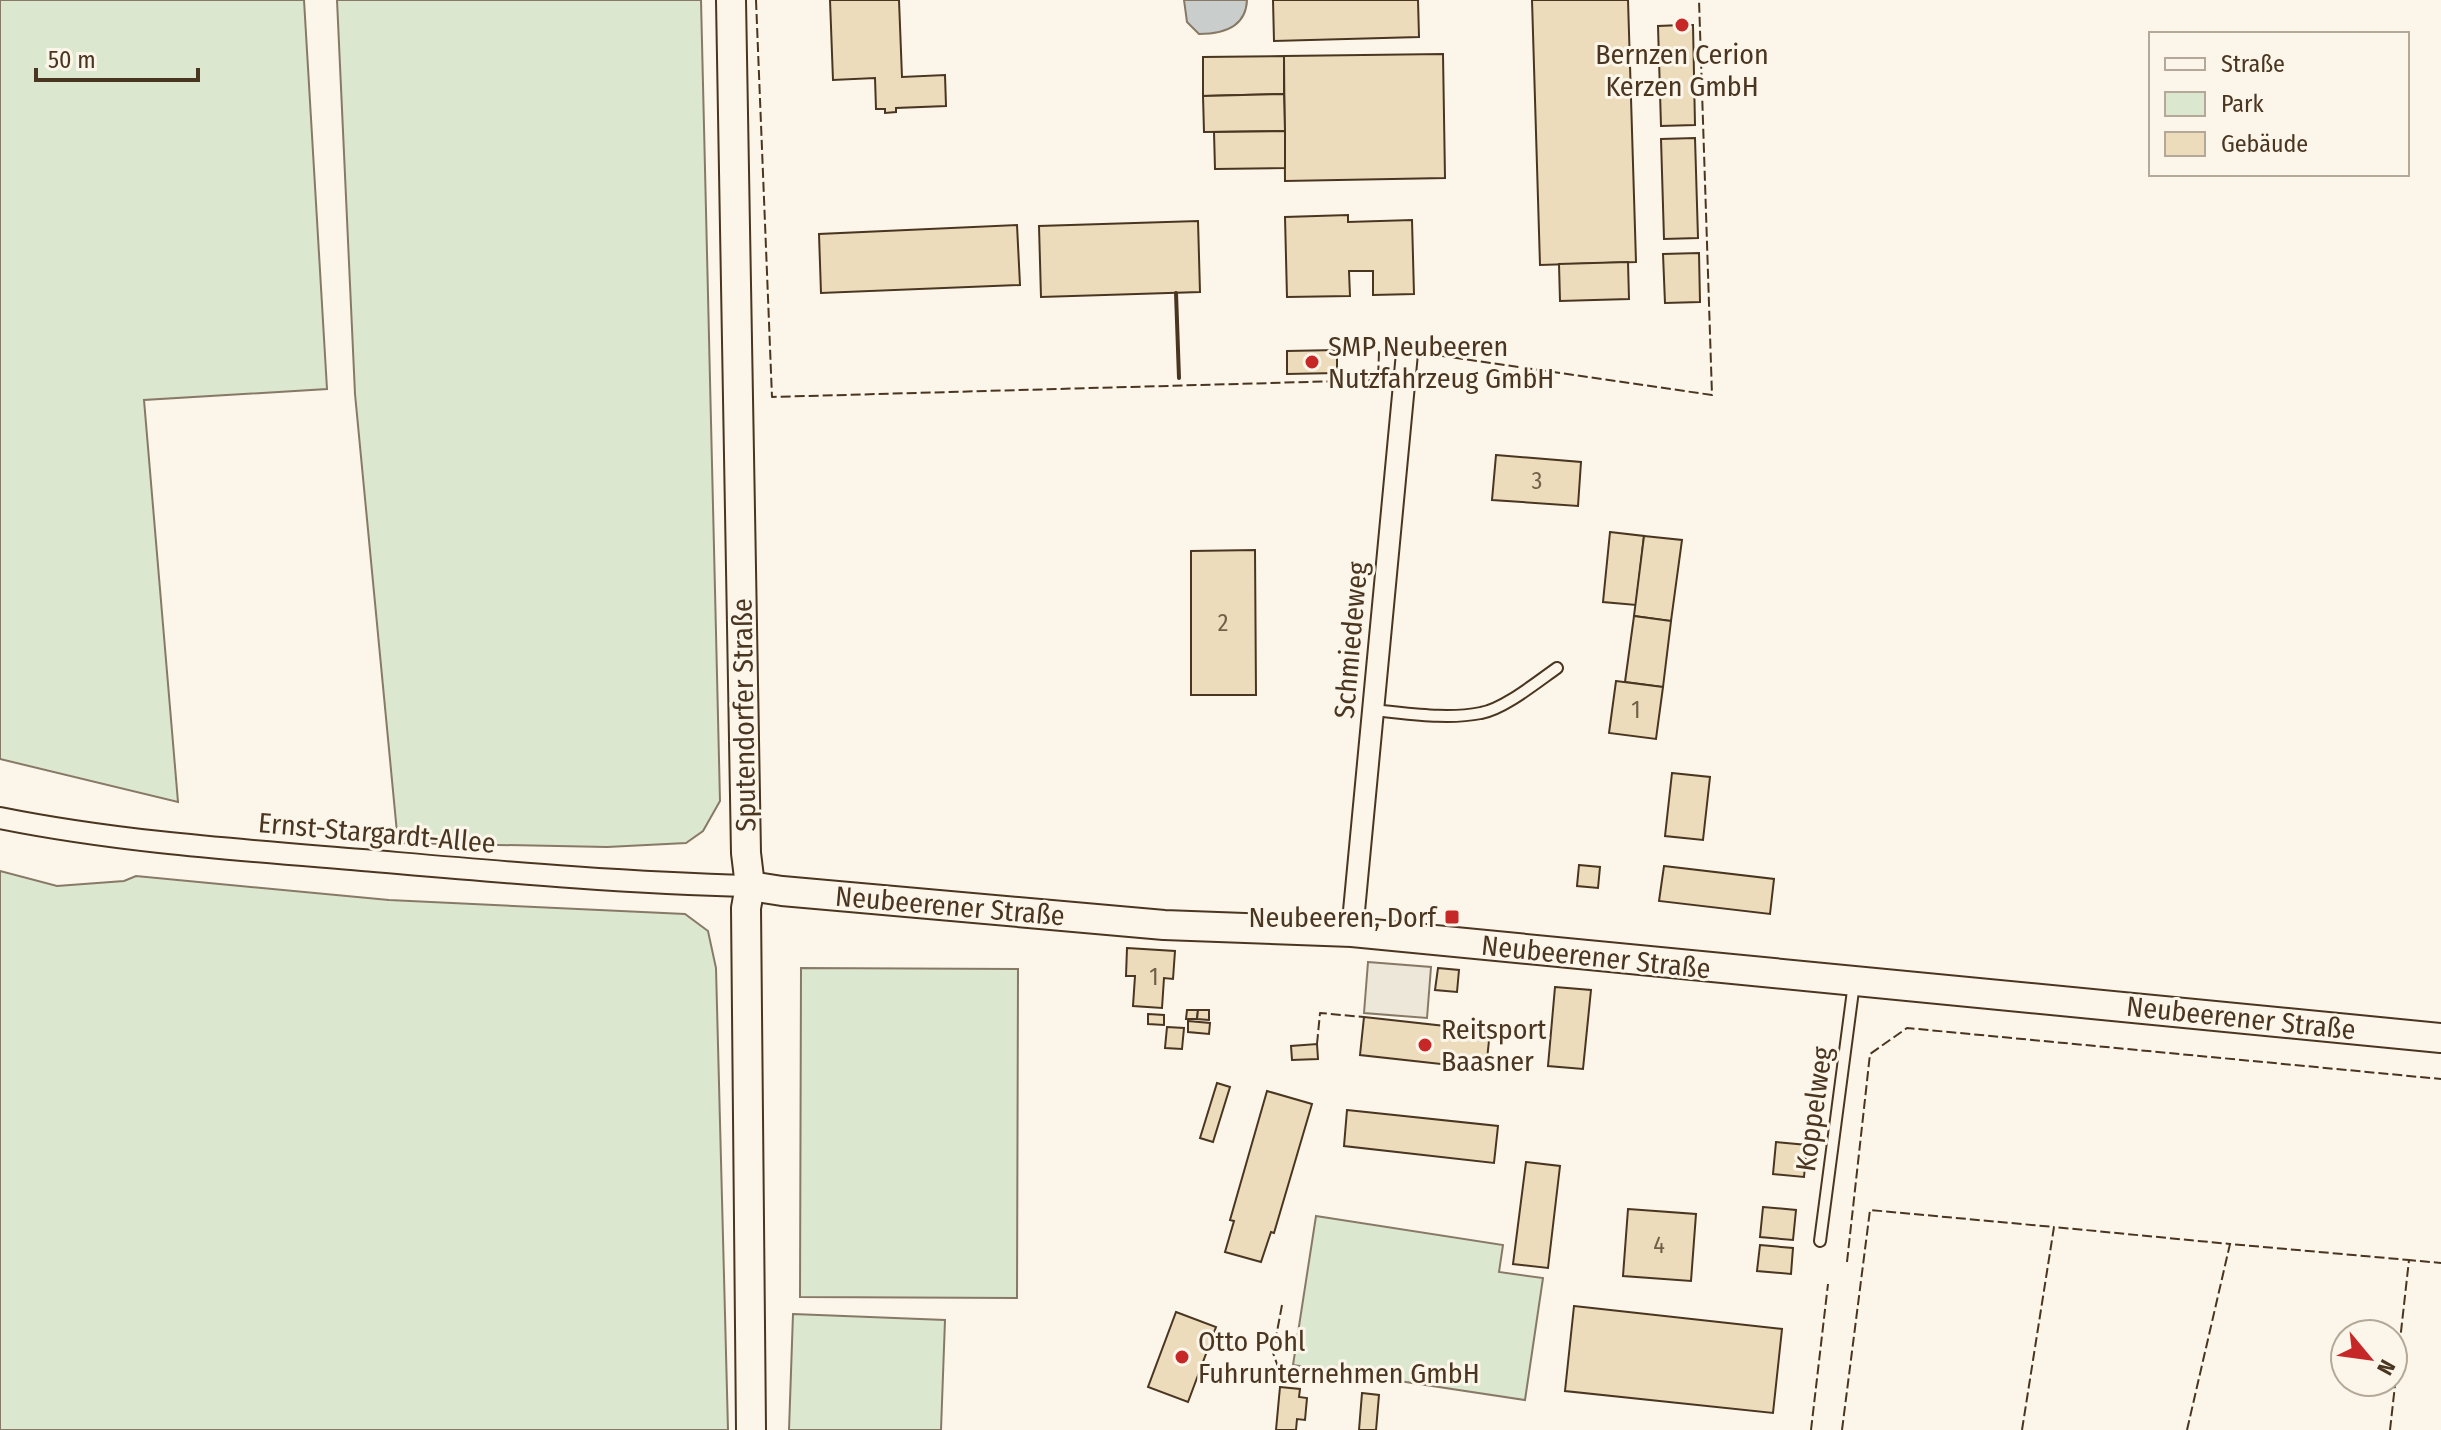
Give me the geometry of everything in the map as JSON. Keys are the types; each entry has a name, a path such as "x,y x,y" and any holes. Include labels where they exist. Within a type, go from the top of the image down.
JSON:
{"main road":[{"name":"Sputendorfer Straße","path":"731,0 746,853 750,886 746,908 751,1430"},
{"name":"Neubeerener Straße","path":"750,886 798,893 1164,925 1352,932 2441,1038"}],"street":[{"name":"Schmiedeweg","path":"1352,932 1407,353"},
{"name":"Ernst-Stargardt-Allee","path":"0,818 98,835 272,853 610,880 750,886"}],"lane":[{"path":"1372,710 1440,715 1483,713 1514,697 1557,668"},
{"name":"Koppelweg","path":"1820,1241 1854,983"}],"green space":[{"path":"0,0 304,0 327,389 144,400 178,802 0,759"},
{"path":"337,0 701,0 720,801 703,831 686,843 607,847 398,843 355,394"},
{"path":"0,871 57,886 124,881 136,876 389,900 685,914 708,931 716,968 728,1430 0,1430"},
{"path":"801,968 1018,969 1017,1298 800,1297"},
{"path":"1316,1216 1503,1245 1499,1272 1543,1278 1525,1400 1293,1365"},
{"path":"793,1314 945,1320 941,1430 789,1430"}],"shaded area":[{"path":"1184,0 1247,0 1238,23 1224,30 1199,34 1187,22"},
{"path":"1368,962 1431,967 1427,1018 1364,1013"}],"building":[{"path":"830,0 899,0 902,77 945,75 946,106 896,108 896,112 885,113 885,109 876,109 875,78 833,80"},
{"path":"1273,0 1418,0 1419,37 1274,41"},
{"path":"1532,0 1628,0 1636,262 1540,265"},
{"path":"1693,25 1695,125 1661,126 1658,26"},
{"path":"1443,54 1445,178 1285,181 1284,56"},
{"path":"1284,56 1284,94 1203,96 1203,57"},
{"path":"1284,94 1285,131 1204,132 1203,96"},
{"path":"1285,131 1285,168 1215,169 1214,132"},
{"path":"1695,138 1698,238 1664,239 1661,139"},
{"path":"1348,215 1348,222 1412,220 1414,294 1373,295 1373,271 1349,271 1350,296 1287,297 1285,217"},
{"path":"1198,221 1200,292 1041,297 1039,226"},
{"path":"1017,225 1020,285 821,293 819,234"},
{"path":"1699,253 1700,302 1665,303 1663,254"},
{"path":"1628,262 1629,299 1560,301 1559,264"},
{"name":"SMP Neubeeren Nutzfahrzeug GmbH","path":"1337,350 1337,373 1287,374 1287,351"},
{"path":"1496,455 1581,462 1578,506 1492,500"},
{"path":"1610,532 1644,536 1636,605 1603,602"},
{"path":"1644,536 1682,540 1671,621 1634,616"},
{"path":"1255,550 1256,695 1191,695 1191,551"},
{"path":"1634,616 1671,621 1663,687 1625,682"},
{"path":"1616,681 1663,687 1656,739 1609,733"},
{"path":"1672,773 1710,777 1703,840 1665,836"},
{"path":"1579,865 1600,867 1598,888 1577,886"},
{"path":"1664,866 1774,879 1770,914 1659,901"},
{"path":"1127,948 1175,951 1173,979 1164,978 1162,1008 1133,1006 1135,976 1126,976"},
{"path":"1438,968 1459,970 1457,992 1435,990"},
{"path":"1555,987 1591,990 1583,1069 1548,1066"},
{"path":"1187,1010 1198,1010 1197,1019 1186,1019"},
{"path":"1198,1010 1209,1010 1209,1020 1197,1019"},
{"path":"1148,1014 1164,1015 1164,1025 1148,1024"},
{"path":"1364,1017 1490,1031 1486,1069 1360,1055"},
{"path":"1188,1021 1210,1023 1209,1034 1188,1032"},
{"path":"1167,1027 1184,1028 1182,1049 1165,1048"},
{"path":"1317,1044 1318,1059 1292,1060 1291,1046"},
{"path":"1217,1083 1230,1087 1213,1142 1200,1138"},
{"path":"1267,1091 1312,1104 1274,1233 1271,1232 1261,1262 1225,1252 1234,1221 1230,1220"},
{"path":"1347,1110 1498,1126 1494,1163 1344,1146"},
{"path":"1776,1142 1807,1145 1804,1177 1773,1174"},
{"path":"1526,1162 1560,1166 1548,1268 1513,1264"},
{"path":"1763,1207 1796,1210 1793,1240 1760,1237"},
{"path":"1628,1209 1696,1214 1691,1281 1623,1276"},
{"path":"1760,1245 1793,1248 1791,1274 1757,1271"},
{"path":"1574,1306 1782,1329 1773,1413 1565,1391"},
{"name":"Otto Pohl Fuhrunternehmen GmbH","path":"1176,1312 1216,1327 1188,1402 1148,1387"},
{"path":"1280,1387 1300,1389 1299,1397 1307,1398 1305,1420 1297,1419 1296,1430 1276,1430"},
{"path":"1362,1393 1379,1395 1376,1430 1359,1430"}],"fence":[{"path":"756,0 772,397 1378,380 1379,352 1422,353 1712,395 1699,0"},
{"path":"1317,1044 1320,1013 1364,1017"},
{"path":"1847,1262 1870,1054 1907,1028 2441,1079"},
{"path":"1842,1430 1870,1210 2054,1227"},
{"path":"2022,1430 2054,1227 2230,1244"},
{"path":"2187,1430 2230,1244 2409,1260"},
{"path":"2390,1430 2409,1260 2441,1263"},
{"path":"1811,1430 1828,1284"},
{"path":"1282,1305 1273,1353 1284,1383"}],"wall":[{"path":"1176,293 1179,378"}],"place":[{"name":"Bernzen Cerion Kerzen GmbH","path":"1682,25"},
{"name":"SMP Neubeeren Nutzfahrzeug GmbH","path":"1312,362"},
{"name":"Neubeeren, Dorf","path":"1452,917"},
{"name":"Reitsport Baasner","path":"1425,1045"},
{"name":"Otto Pohl Fuhrunternehmen GmbH","path":"1182,1357"}]}
